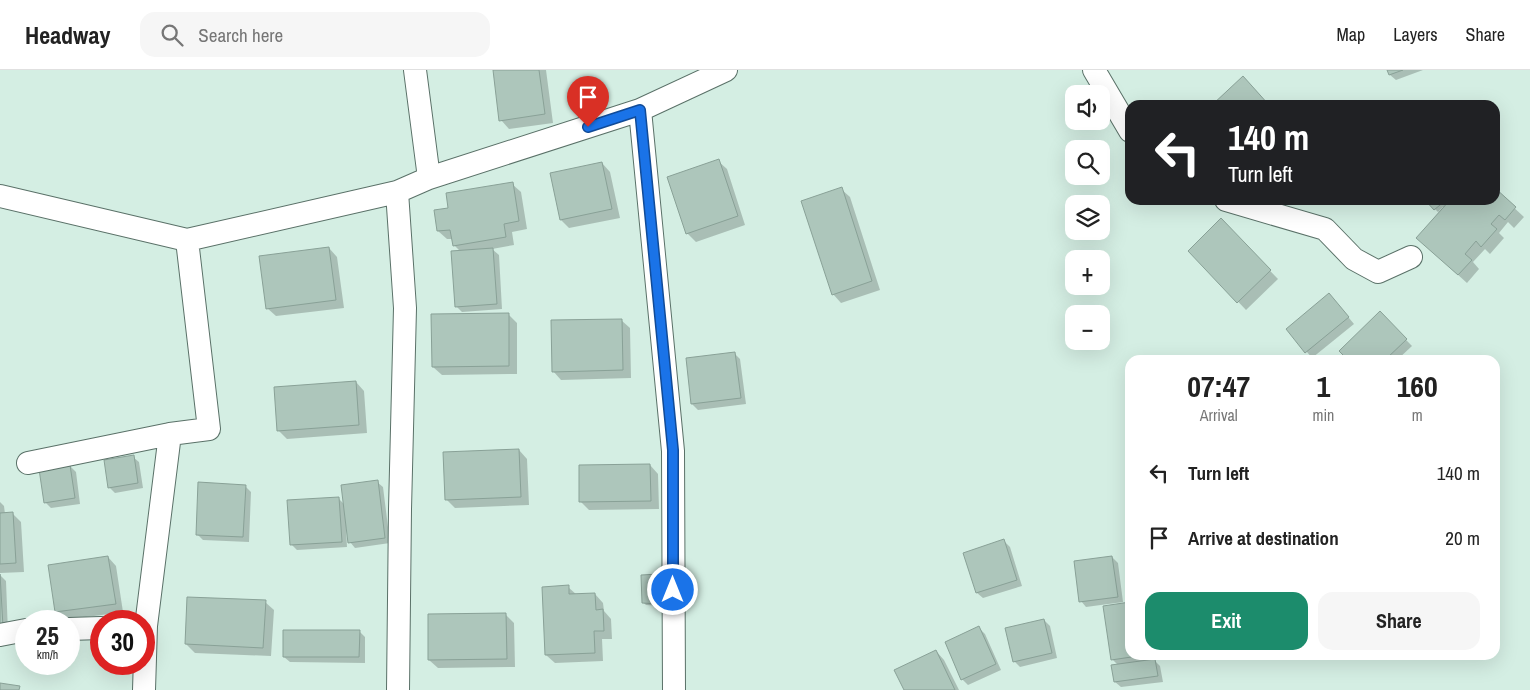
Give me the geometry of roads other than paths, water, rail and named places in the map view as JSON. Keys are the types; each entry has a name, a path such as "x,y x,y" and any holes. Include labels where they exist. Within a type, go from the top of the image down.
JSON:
{"street":[{"path":"416,70 429,178"},
{"path":"0,196 187,240 397,192 429,178 640,110 726,70"},
{"path":"1094,70 1125,123"},
{"path":"640,110 673,450 674,690"},
{"path":"397,192 405,308 398,690"},
{"path":"1243,205 1325,229 1354,259 1378,272 1411,257"},
{"path":"28,463 170,434 209,429 187,240"},
{"path":"147,610 170,434"},
{"path":"0,635 15,632"},
{"path":"144,675 144,690"}]}
